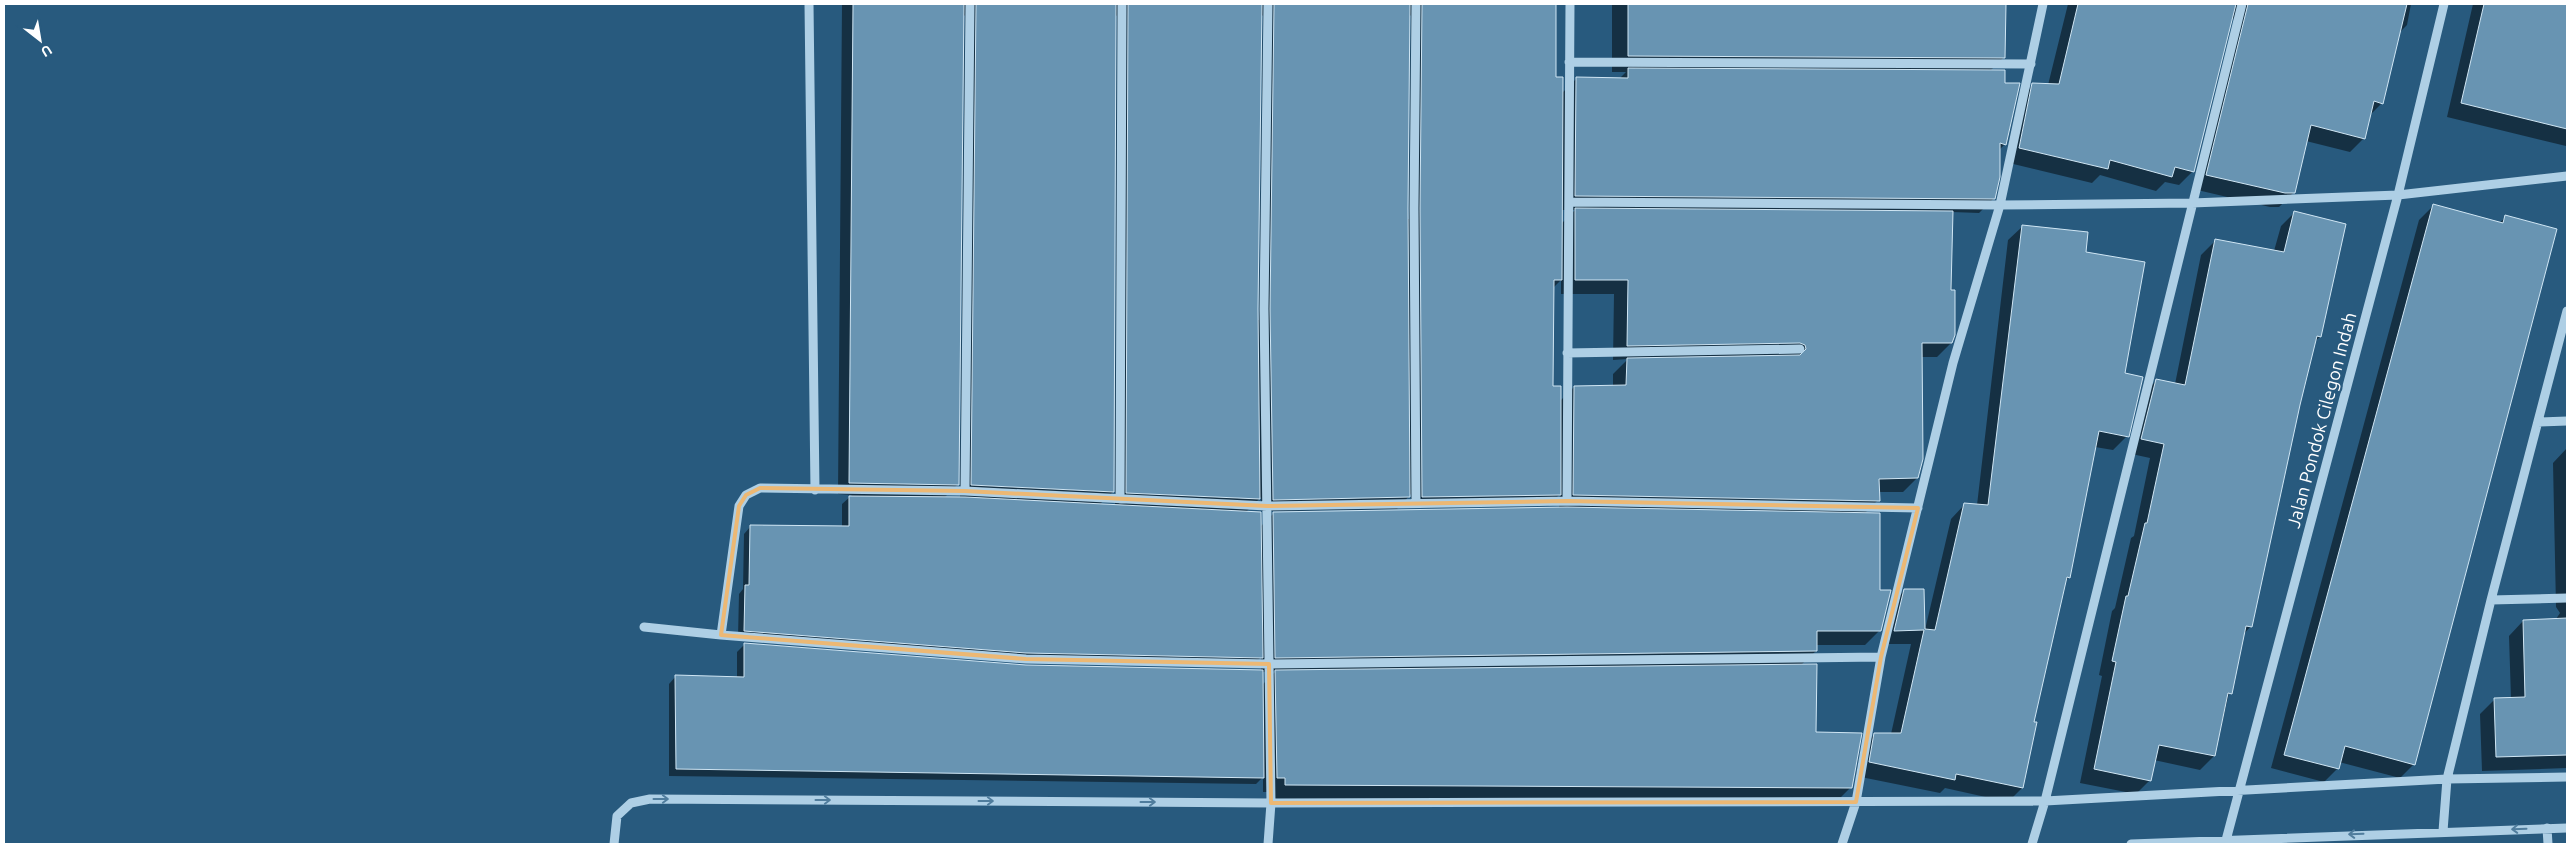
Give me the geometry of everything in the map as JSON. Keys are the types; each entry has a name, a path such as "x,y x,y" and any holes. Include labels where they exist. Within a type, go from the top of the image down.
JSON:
{"street":[{"path":"809,4 814,490"},
{"path":"965,491 970,4"},
{"path":"1120,499 1122,4"},
{"path":"1268,4 1264,310 1271,803 1268,844"},
{"path":"1416,4 1414,208 1416,503"},
{"path":"1568,501 1567,353 1570,202 1570,4"},
{"path":"1842,844 1856,802 1881,657 1953,363 2000,205 2044,4"},
{"path":"2032,844 2045,801 2242,4"},
{"name":"Jalan Pondok Cilegon Indah","path":"2226,842 2398,195 2444,4"},
{"path":"1569,62 2031,64"},
{"path":"1570,202 2000,205 2192,203 2398,195 2567,176"},
{"path":"2443,831 2447,779 2490,600 2567,311"},
{"path":"1567,353 1800,349"},
{"path":"2538,422 2567,421"},
{"path":"721,635 739,506 746,495 760,488 965,491 1267,506 1568,501 1918,508"},
{"path":"2490,600 2567,598"},
{"path":"644,626 721,635 1026,659 1269,664 1881,657"},
{"path":"614,844 617,816 631,804 650,799 1271,803 2045,801 2447,779 2567,778"},
{"path":"2547,828 2548,844"},
{"path":"2131,844 2226,842 2443,831 2567,828"}],"highlighted area":[{"path":"760,488 965,491 1267,506 1567,501 1918,508 1881,657 1856,802 1271,803 1269,664 1026,659 721,635 739,506 746,495"}],"building":[{"path":"853,4 964,4 959,485 849,483"},
{"path":"976,4 1116,4 1114,492 971,485"},
{"path":"1128,4 1262,4 1258,309 1260,499 1126,493"},
{"path":"1274,4 1410,4 1408,208 1410,497 1273,500 1270,309"},
{"path":"1422,4 1556,4 1556,77 1563,77 1562,280 1554,280 1553,386 1561,386 1561,495 1422,497 1420,208"},
{"path":"1628,4 2006,4 2005,58 1628,56"},
{"path":"2078,4 2236,4 2194,172 2175,167 2172,177 2110,160 2108,169 2019,148 2032,83 2059,84"},
{"path":"2248,4 2407,4 2383,104 2374,101 2365,139 2311,125 2295,193 2285,193 2206,175"},
{"path":"2484,4 2567,4 2567,129 2461,103"},
{"path":"1628,68 2005,70 2005,83 2020,83 2006,145 2000,143 2000,177 1995,199 1575,196 1576,77 1628,78"},
{"path":"2433,204 2503,223 2505,215 2557,229 2415,765 2345,746 2339,769 2284,755"},
{"path":"1575,208 1953,211 1951,290 1955,290 1955,335 1952,343 1922,343 1923,459 1918,478 1879,479 1880,501 1573,495 1574,386 1626,385 1627,358 1800,355 1806,349 1805,345 1800,343 1627,346 1628,280 1575,280"},
{"path":"2294,211 2346,224 2321,337 2317,336 2300,405 2252,627 2246,626 2232,694 2228,693 2215,756 2159,745 2151,781 2094,769 2116,662 2112,661 2126,596 2128,596 2145,523 2147,523 2164,444 2141,439 2156,379 2185,385 2215,239 2284,252"},
{"path":"2022,225 2088,232 2086,252 2145,262 2125,373 2143,377 2129,437 2099,431 2070,578 2067,577 2034,722 2037,722 2023,788 1956,774 1955,780 1869,762 1874,733 1901,733 1924,630 1894,631 1904,589 1924,589 1925,629 1935,630 1964,503 1988,505"},
{"path":"849,496 965,497 1261,512 1263,658 1026,653 744,631 745,585 749,585 750,525 849,526"},
{"path":"1567,507 1880,513 1880,590 1891,590 1881,631 1817,631 1817,651 1275,658 1273,512"},
{"path":"2567,618 2567,755 2496,757 2494,698 2525,697 2523,620"},
{"path":"744,643 1026,665 1263,670 1264,778 676,769 675,675 744,677"},
{"path":"1817,664 1816,732 1862,733 1852,788 1285,785 1285,778 1277,778 1275,670"}]}
